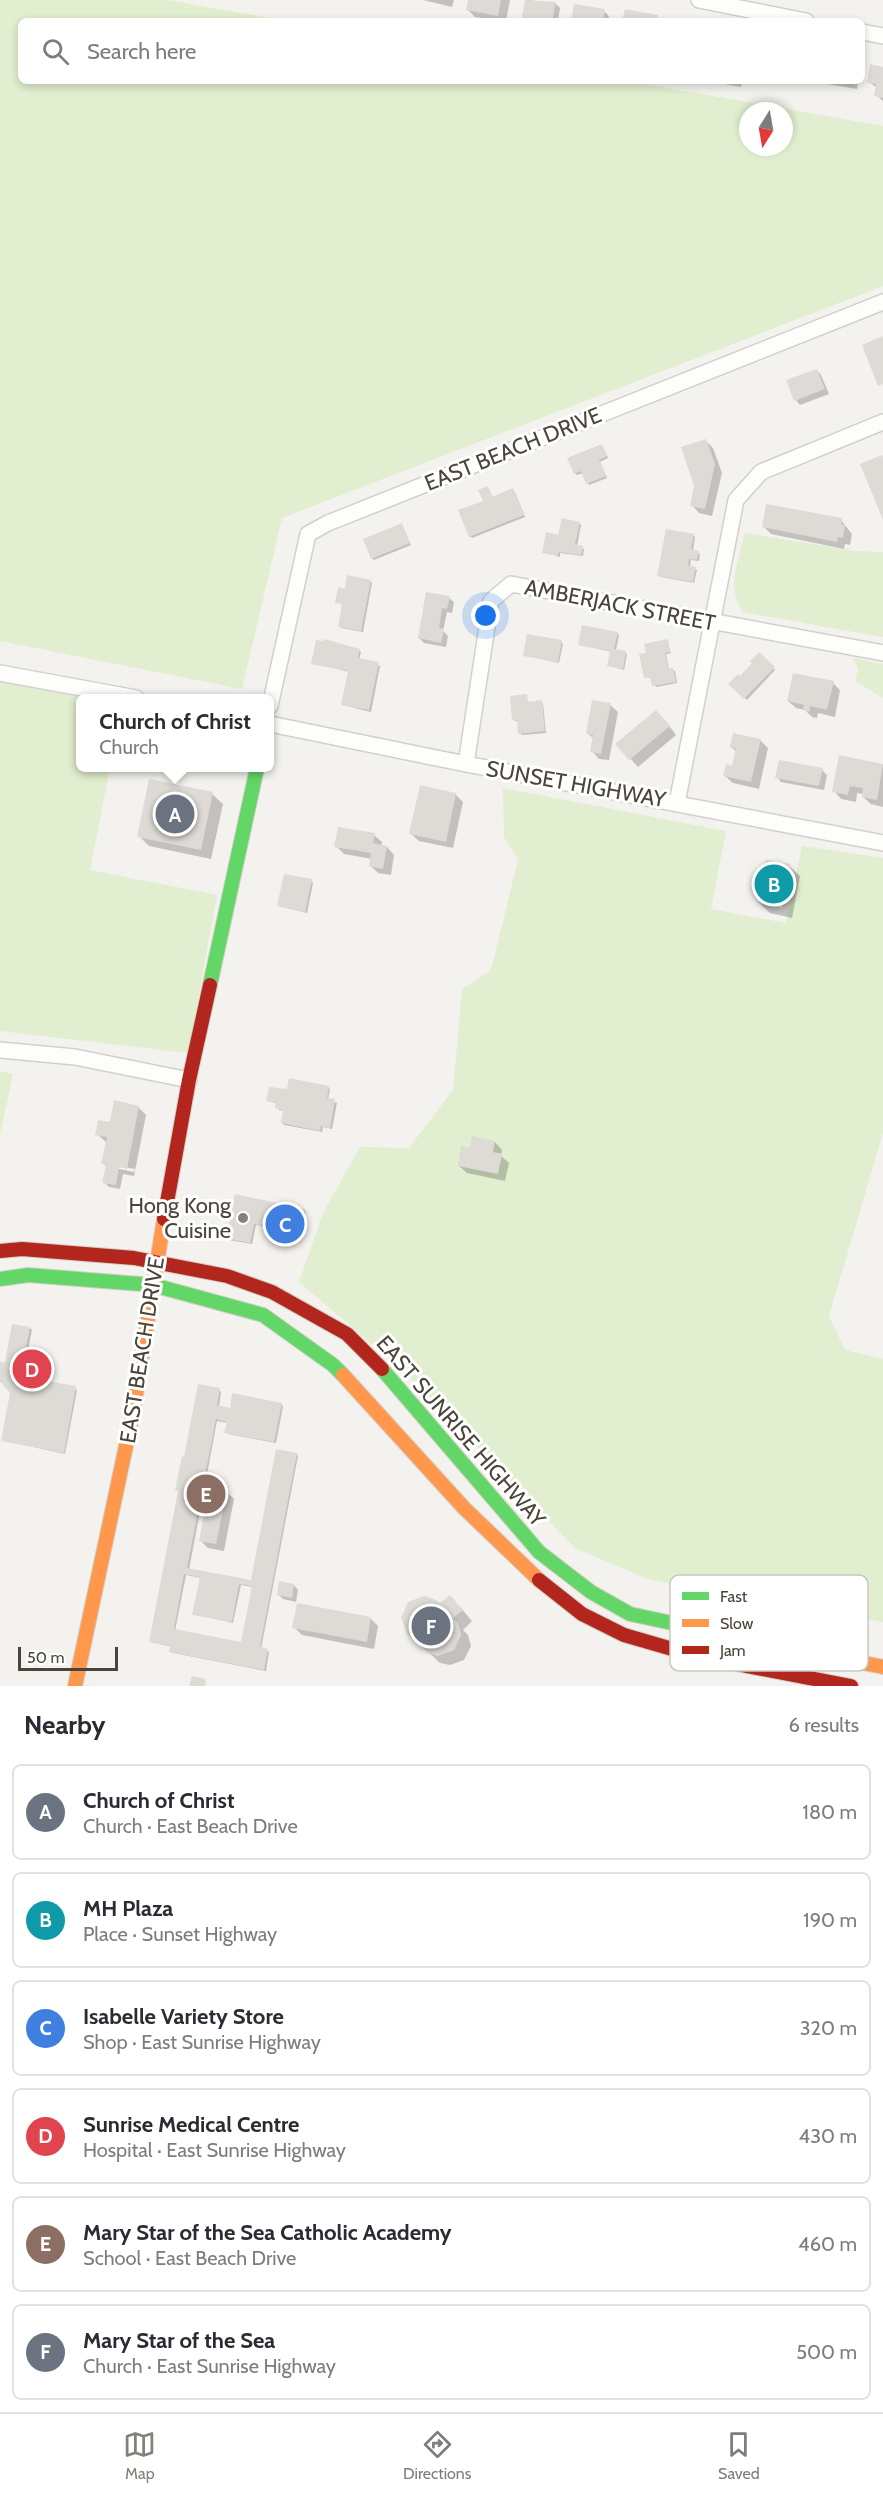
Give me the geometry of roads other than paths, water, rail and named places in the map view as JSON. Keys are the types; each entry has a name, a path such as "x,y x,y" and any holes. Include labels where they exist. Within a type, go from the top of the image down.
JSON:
{"main road":[{"name":"EAST BEACH DRIVE","path":"75,1686 133,1413 156,1261 189,1080 256,772"},
{"name":"EAST SUNRISE HIGHWAY","path":"0,1251 22,1249 156,1261 227,1276 272,1292 347,1334 390,1376 539,1552 591,1592 630,1614 670,1623"},
{"name":"EAST SUNRISE HIGHWAY","path":"0,1279 28,1275 153,1285 262,1315 333,1365 464,1508 527,1571 582,1614 624,1635 670,1648"},
{"name":"EAST SUNRISE HIGHWAY","path":"868,1664 883,1667"},
{"name":"EAST SUNRISE HIGHWAY","path":"773,1671 851,1686"}],"street":[{"path":"699,0 791,18"},
{"path":"865,33 883,36"},
{"name":"EAST BEACH DRIVE","path":"273,694 308,534 339,518 883,302"},
{"path":"677,803 736,500 761,472 883,422"},
{"name":"AMBERJACK STREET","path":"466,764 491,602 511,584 883,653"},
{"path":"0,673 110,694"},
{"name":"SUNSET HIGHWAY","path":"274,725 466,764 883,843"},
{"path":"0,1050 75,1057 189,1080"}],"place":[{"name":"Church of Christ","path":"175,814"},
{"name":"MH Plaza","path":"774,884"},
{"name":"Hong Kong Cuisine","path":"243,1218"},
{"name":"Isabelle Variety Store","path":"285,1224"},
{"name":"Sunrise Medical Centre","path":"32,1369"},
{"name":"Mary Star of the Sea Catholic Academy","path":"206,1494"},
{"name":"Mary Star of the Sea","path":"431,1626"}]}
